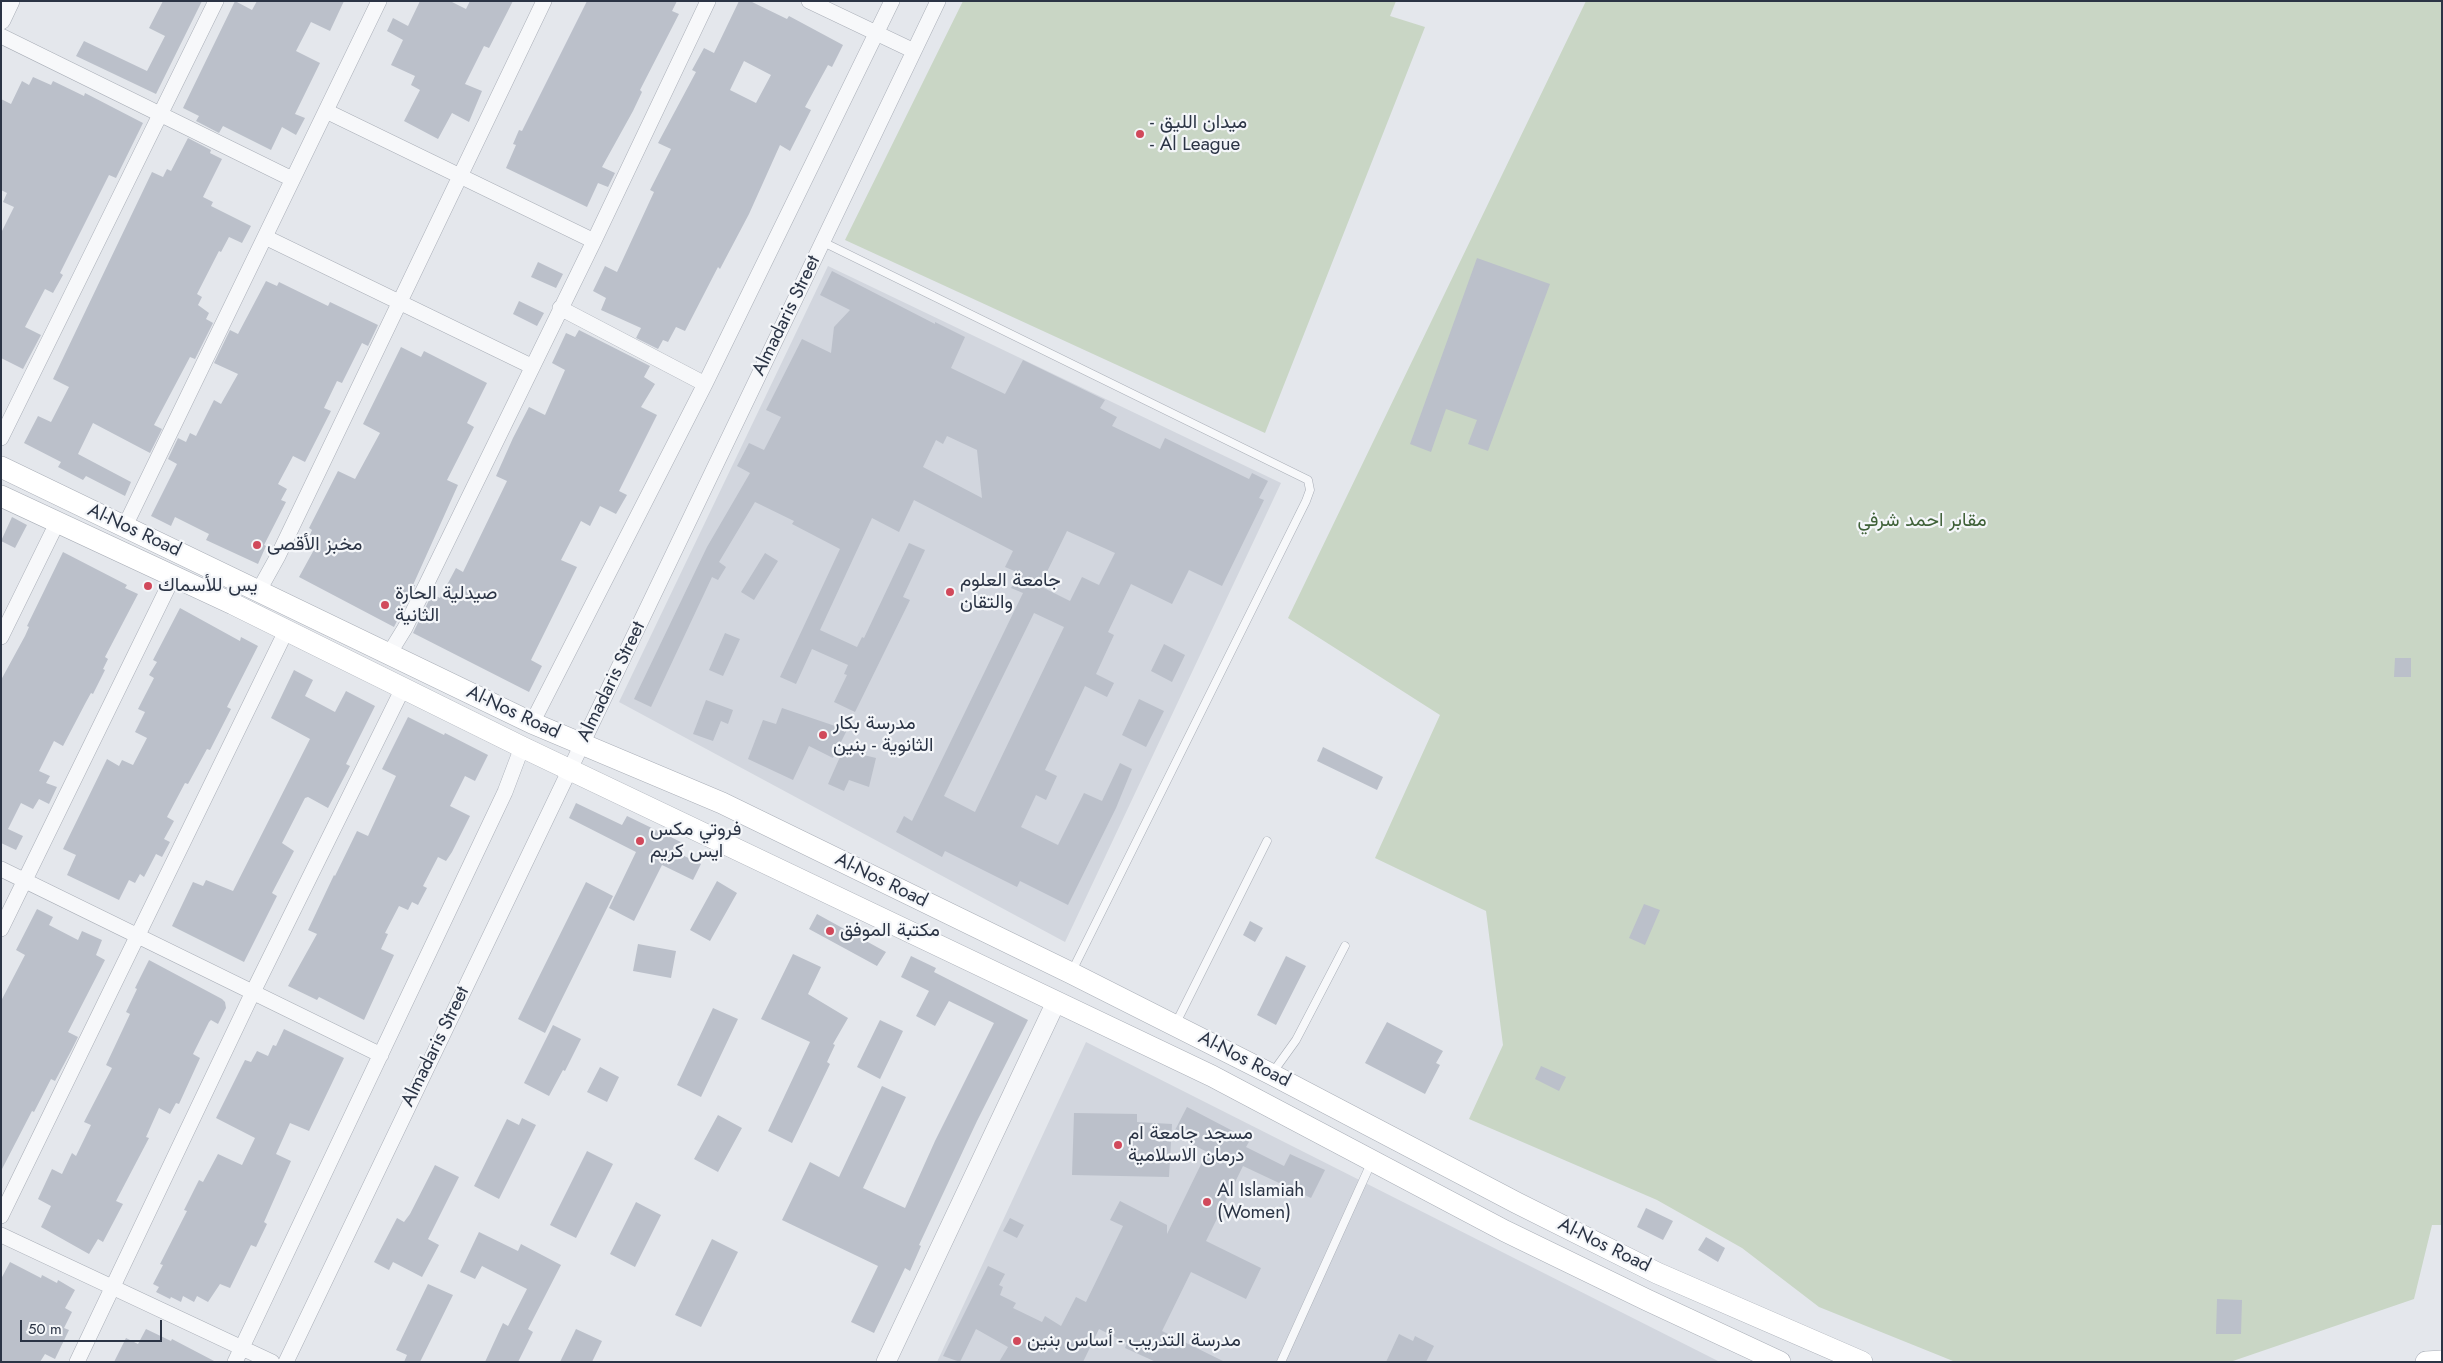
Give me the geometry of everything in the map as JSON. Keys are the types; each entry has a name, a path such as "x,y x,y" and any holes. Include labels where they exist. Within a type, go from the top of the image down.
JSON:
{"main road":[{"name":"Al-Nos Road","path":"1,467 124,528 532,723 722,803 1175,1025 1517,1203 1657,1273 1862,1362"},
{"name":"Al-Nos Road","path":"1,496 58,521 522,747 570,768 1212,1076 1505,1231 1780,1362"},
{"path":"2426,1362 2442,1360"}],"street":[{"path":"1,20 10,1"},
{"path":"1,438 216,1"},
{"path":"124,528 379,1"},
{"path":"258,592 278,556 544,1"},
{"path":"389,654 405,628 531,366 594,241 708,1"},
{"path":"809,1 914,51"},
{"path":"532,723 705,384 892,1"},
{"name":"Almadaris Street","path":"286,1362 938,1"},
{"path":"1,36 292,180"},
{"path":"326,111 594,241"},
{"path":"264,237 531,366"},
{"path":"560,308 705,384"},
{"path":"1,637 58,521"},
{"path":"1,929 172,577"},
{"path":"1,1216 286,631"},
{"path":"76,1362 253,992 403,688"},
{"path":"235,1362 506,792 522,747"},
{"path":"1,869 381,1054"},
{"path":"886,1362 1056,1002"},
{"path":"1,1235 272,1362"}],"lane":[{"path":"823,242 1308,480 1310,490 1306,501 1071,973"},
{"path":"1175,1025 1267,841"},
{"path":"1271,1074 1296,1040 1345,946"},
{"path":"1280,1362 1373,1160"}],"shaded area":[{"name":"جامعة العلوم والتقان","path":"828,266 1281,483 1065,942 619,702"},
{"name":"Al Islamiah (Women)","path":"1086,1042 1720,1362 937,1362"}],"green space":[{"name":"- ميدان الليق - Al League","path":"963,1 1396,1 1390,16 1425,27 1265,433 845,240"},
{"name":"مقابر احمد شرفي","path":"1586,1 2442,1 2442,1225 2432,1225 2414,1299 2230,1362 1953,1361 1819,1307 1742,1248 1657,1200 1469,1119 1503,1045 1486,911 1375,858 1440,715 1288,618"}],"building":[{"path":"163,1 202,1 156,94 76,56 84,41 147,71 165,36 149,28"},
{"path":"235,1 252,10 257,1 344,1 330,31 311,22 296,51 320,63 295,114 305,118 296,135 282,127 271,150 223,126 219,133 196,121 199,116 183,108"},
{"path":"420,1 450,1 466,9 470,1 513,1 489,48 484,46 465,84 482,91 469,122 452,113 438,139 404,121 420,90 411,85 415,76 391,65 403,40 387,31 393,18 408,26"},
{"path":"587,1 677,1 672,11 679,14 640,90 642,92 633,111 602,167 615,173 608,187 598,183 587,207 506,168 516,145 513,144 519,130 522,131"},
{"path":"739,1 750,1 787,19 789,16 843,45 832,67 828,65 805,107 811,110 790,151 780,145 749,214 720,269 718,267 685,331 676,327 668,342 663,340 658,349 636,338 641,328 601,310 606,298 593,291 605,266 617,272 654,192 650,190 671,149 658,143 696,72 692,70 704,48 714,53","holes":["744,61 771,75 756,103 730,90"]},
{"path":"33,77 51,85 53,81 84,96 85,93 143,123 116,178 109,175 60,273 63,275 53,293 45,289 25,327 41,335 23,369 1,358 1,233 14,207 3,202 7,193 1,190 1,99 11,104 22,81 29,85"},
{"path":"188,138 211,150 210,153 222,159 203,197 213,202 211,206 251,226 242,243 229,237 221,252 219,251 197,294 202,297 198,305 209,313 206,319 213,323 195,359 190,357 154,425 162,429 150,453 93,423 78,454 131,482 125,496 86,476 83,480 58,467 61,462 24,443 38,416 51,422 69,387 53,379 152,172 163,177 167,169 171,171"},
{"path":"1477,258 1550,284 1488,451 1468,444 1477,420 1446,409 1431,452 1410,444"},
{"path":"538,262 563,274 556,288 531,277"},
{"path":"832,271 935,324 935,322 965,337 951,368 1005,394 1023,360 1105,400 1100,408 1117,417 1112,426 1160,449 1165,438 1249,479 1252,473 1268,481 1259,498 1264,500 1222,586 1189,570 1172,604 1131,584 1108,632 1114,635 1096,674 1114,683 1107,697 1085,686 1045,770 1057,776 1046,800 1036,795 1021,827 1058,845 1084,793 1102,801 1120,763 1132,769 1116,808 1068,905 1020,881 1017,887 945,851 942,857 896,832 904,816 912,821 1023,593 1011,588 1019,573 1005,567 1013,551 914,500 899,532 872,518 820,630 857,647 862,637 864,638 909,543 925,550 903,597 910,600 855,712 834,702 847,675 844,674 848,665 812,649 796,684 780,677 840,549 792,524 794,521 755,502 719,562 726,567 718,580 712,577 651,707 634,699 707,547 750,473 737,466 749,443 764,450 781,417 766,410 802,339 831,353 834,327 850,310 820,295","holes":["947,436 977,450 982,498 923,467 936,440 943,444","1067,531 1115,553 1099,585 1082,577 1070,601 1040,586","1034,613 1064,627 975,812 944,796"]},
{"path":"266,281 277,286 279,282 328,306 330,302 378,325 368,346 362,343 342,383 337,381 324,408 331,411 305,462 293,456 278,484 287,489 281,500 286,502 264,545 266,546 258,564 206,540 209,534 175,517 171,526 151,516 177,464 168,459 178,438 186,442 190,433 196,436 214,400 221,404 238,374 214,363 230,330 238,334"},
{"path":"519,301 544,313 537,326 513,314"},
{"path":"579,330 650,366 644,377 655,384 641,407 657,415 619,491 627,495 616,514 600,506 590,526 581,521 561,560 577,567 531,660 542,666 529,692 413,633 432,594 440,598 456,568 463,572 507,481 496,476 513,438 529,407 545,415 565,370 552,363 566,333 575,337"},
{"path":"401,347 421,357 424,351 487,383 467,423 474,427 447,480 458,485 413,585 415,585 394,627 299,577 316,546 311,543 314,539 309,537 312,530 309,528 338,471 355,479 380,433 363,424"},
{"path":"12,517 27,525 15,548 1,541"},
{"path":"63,552 127,585 125,588 138,594 105,657 108,659 103,669 105,670 93,694 91,693 63,746 54,741 39,771 50,776 46,783 57,787 49,804 39,799 33,809 21,803 8,829 23,836 16,850 1,843 1,680 25,636 29,627 27,626"},
{"path":"765,553 778,561 754,600 741,592"},
{"path":"180,608 240,641 241,637 258,646 227,707 231,709 210,750 207,749 188,784 185,783 167,817 174,821 164,839 170,842 162,857 156,854 144,877 140,874 135,883 129,880 119,900 67,875 76,855 63,849 107,759 119,766 122,760 133,765 147,738 135,732 145,712 138,709 154,678 149,675 157,662 153,660"},
{"path":"725,633 740,639 723,676 709,670"},
{"path":"1164,644 1185,655 1172,682 1151,671"},
{"path":"2395,658 2411,658 2411,677 2394,677"},
{"path":"294,670 313,680 305,696 335,712 346,691 375,706 346,764 350,766 328,808 308,797 305,798 282,843 294,851 272,893 277,896 244,962 172,926 193,882 203,886 206,880 233,891 310,739 271,718"},
{"path":"1139,699 1164,711 1146,747 1122,735"},
{"path":"706,700 733,710 728,724 721,721 713,741 693,734"},
{"path":"782,708 847,730 833,758 809,746 793,780 748,759 763,720 776,724"},
{"path":"408,717 488,755 475,781 465,776 450,806 470,816 452,852 446,861 438,857 423,886 427,888 418,905 412,902 408,910 399,906 385,933 388,934 381,949 394,955 364,1020 319,997 317,1000 288,986 317,934 308,930 334,875 357,831 368,836 396,776 382,769"},
{"path":"1323,747 1383,777 1377,790 1317,761"},
{"path":"843,750 876,758 869,787 849,780 844,791 828,784"},
{"name":"فروتي مكس ايس كريم","path":"576,803 622,825 627,816 685,844 680,854 701,864 693,880 662,865 634,921 609,908 636,852 569,818"},
{"path":"717,881 737,893 710,941 690,930"},
{"path":"586,882 613,896 545,1033 518,1019"},
{"path":"1644,904 1660,910 1645,945 1629,938"},
{"path":"37,909 53,917 49,925 78,940 82,931 102,940 96,955 105,960 68,1032 78,1037 55,1081 51,1079 34,1112 32,1111 1,1171 1,1001 25,955 16,950"},
{"path":"817,914 886,952 877,966 809,929"},
{"path":"1250,921 1263,928 1255,942 1243,935"},
{"path":"638,944 676,951 671,978 633,971"},
{"path":"793,954 821,967 808,994 848,1018 833,1044 835,1045 827,1062 830,1064 792,1143 768,1131 810,1042 761,1019"},
{"path":"911,956 936,968 934,972 1028,1020 977,1121 919,1245 921,1246 910,1271 905,1268 874,1333 851,1322 878,1266 782,1220 810,1162 839,1177 882,1086 906,1097 863,1188 905,1208 935,1141 994,1023 949,1001 935,1026 916,1016 929,991 901,977"},
{"path":"1286,956 1306,966 1276,1025 1257,1015"},
{"path":"149,960 222,999 225,1002 226,1008 218,1024 211,1020 209,1022 193,1054 200,1058 179,1104 176,1103 170,1114 159,1108 146,1137 149,1138 116,1201 123,1204 103,1242 98,1239 89,1254 41,1227 51,1206 38,1199 52,1169 62,1174 72,1153 76,1156 91,1125 84,1122 112,1068 106,1065 130,1014 126,1012"},
{"path":"713,1008 738,1019 701,1097 677,1085"},
{"path":"880,1020 903,1031 880,1079 857,1067"},
{"path":"1387,1022 1443,1051 1436,1063 1440,1065 1425,1094 1365,1063"},
{"path":"553,1025 581,1039 565,1071 563,1070 549,1096 524,1083"},
{"path":"284,1029 344,1058 309,1131 290,1123 276,1154 291,1161 264,1222 267,1224 256,1247 251,1245 230,1288 220,1284 208,1302 197,1296 194,1302 183,1296 181,1302 171,1297 170,1299 156,1292 159,1287 153,1284 163,1265 160,1264 187,1211 184,1210 199,1180 203,1182 218,1154 242,1165 255,1138 216,1118 245,1060 251,1062 257,1051 268,1056 273,1045 276,1046"},
{"path":"1541,1066 1566,1077 1559,1091 1535,1079"},
{"path":"600,1067 619,1077 607,1102 587,1092"},
{"path":"1187,1107 1250,1140 1246,1147 1284,1166 1290,1154 1325,1170 1311,1198 1243,1166 1206,1241 1261,1268 1246,1299 1191,1272 1162,1331 1225,1362 1156,1362 1125,1348 1127,1343 1099,1329 1083,1362 999,1362 1008,1347 976,1329 960,1362 943,1356 988,1266 1005,1274 999,1285 1003,1287 1000,1295 1016,1303 1013,1308 1042,1322 1045,1316 1061,1326 1076,1297 1086,1302 1123,1226 1110,1220 1120,1201 1167,1225 1167,1234 1207,1152 1173,1134"},
{"name":"مسجد جامعة ام درمان الاسلامية","path":"1074,1113 1137,1114 1137,1122 1172,1124 1169,1177 1072,1175"},
{"path":"718,1115 742,1128 718,1172 694,1159"},
{"path":"522,1118 536,1125 499,1199 474,1186 507,1119 519,1125"},
{"path":"587,1151 613,1164 576,1238 550,1225"},
{"path":"435,1165 459,1177 428,1239 439,1245 422,1277 393,1262 389,1270 374,1262 397,1218 404,1222 410,1214"},
{"path":"636,1202 661,1215 635,1267 610,1254"},
{"path":"1646,1208 1673,1221 1663,1240 1637,1227"},
{"path":"1010,1218 1024,1225 1017,1238 1003,1231"},
{"path":"479,1232 518,1251 521,1244 561,1265 528,1329 533,1332 518,1362 485,1362 503,1323 508,1326 527,1289 482,1266 475,1279 460,1272"},
{"path":"1706,1237 1725,1248 1718,1262 1698,1250"},
{"path":"712,1239 738,1252 701,1327 675,1315"},
{"path":"10,1262 41,1278 42,1275 57,1283 58,1280 75,1290 65,1308 72,1312 64,1328 69,1330 55,1359 45,1354 40,1362 1,1362 1,1279"},
{"path":"428,1284 453,1295 420,1362 404,1362 407,1355 396,1350"},
{"path":"2217,1299 2242,1300 2241,1334 2216,1334"},
{"path":"146,1329 171,1341 172,1339 216,1362 114,1362 126,1338 138,1344"},
{"path":"576,1329 602,1341 592,1362 560,1362"},
{"path":"1399,1334 1413,1341 1415,1336 1434,1346 1426,1362 1386,1362"}],"place":[{"name":"- ميدان الليق - Al League","path":"1140,134"},
{"name":"مخبز الأقصى","path":"257,545"},
{"name":"يس للأسماك","path":"148,586"},
{"name":"جامعة العلوم والتقان","path":"950,592"},
{"name":"صيدلية الحارة الثانية","path":"385,605"},
{"name":"مدرسة بكار الثانوية - بنين","path":"823,735"},
{"name":"فروتي مكس ايس كريم","path":"640,841"},
{"name":"مكتبة الموفق","path":"830,931"},
{"name":"مسجد جامعة ام درمان الاسلامية","path":"1118,1145"},
{"name":"Al Islamiah (Women)","path":"1207,1202"},
{"name":"مدرسة التدريب - أساس بنين","path":"1017,1341"}]}
